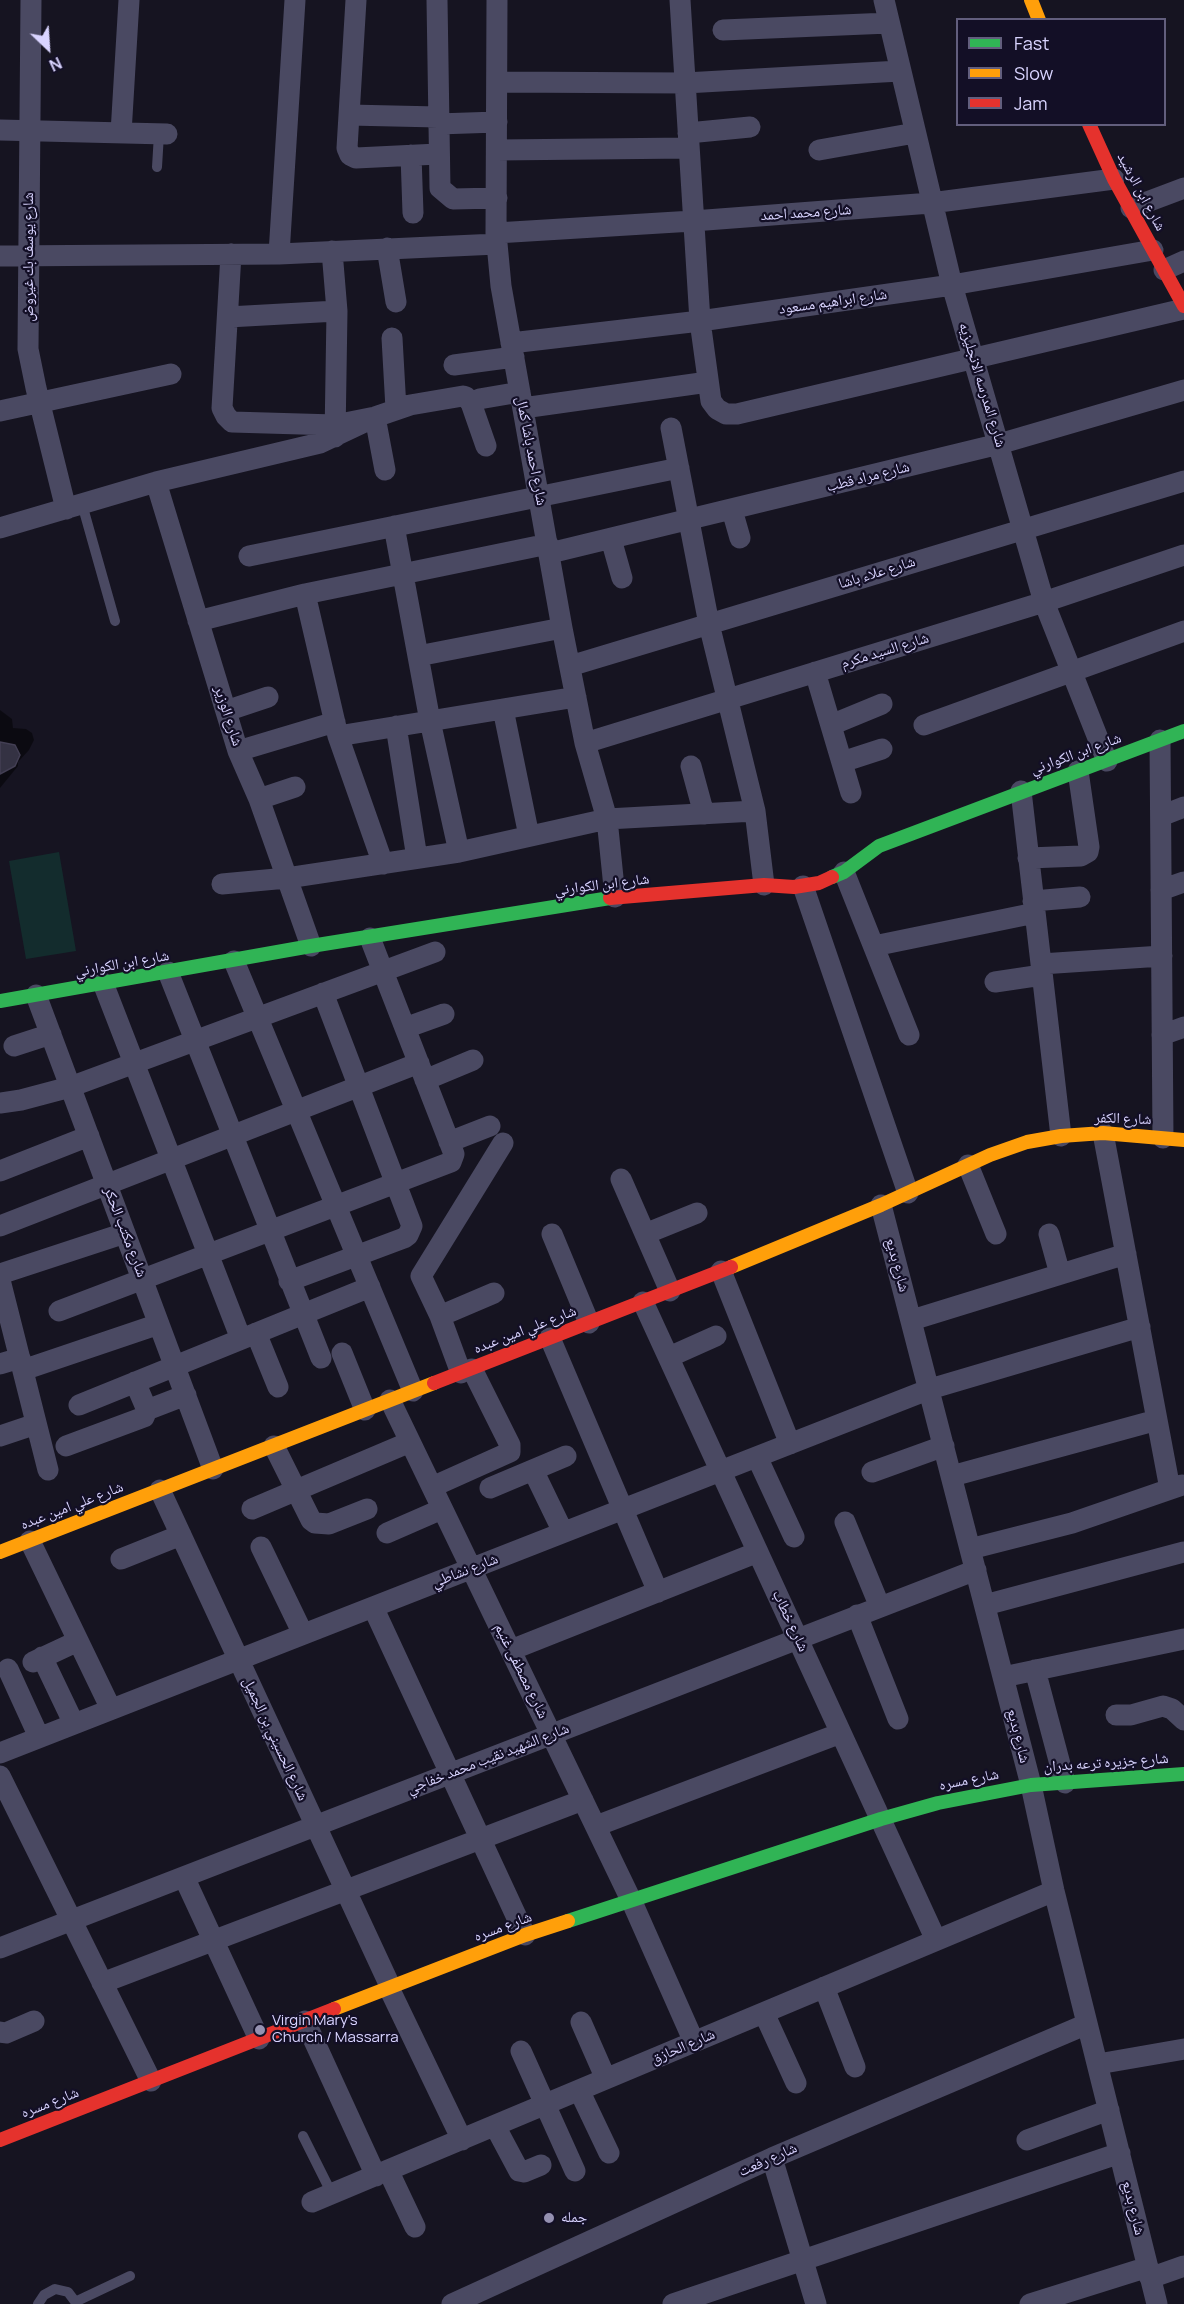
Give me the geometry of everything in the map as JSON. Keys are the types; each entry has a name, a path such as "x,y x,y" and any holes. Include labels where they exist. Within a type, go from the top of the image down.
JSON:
{"street":[{"name":"شارع يوسف بك غيروض","path":"31,0 28,349 40,403 74,506"},
{"path":"121,133 129,0"},
{"path":"279,254 295,0"},
{"path":"356,0 347,148 350,155 356,158 438,154"},
{"path":"437,0 440,189 453,199 496,198"},
{"name":"شارع احمد باشا كمال","path":"497,0 496,239 521,400 540,495 562,628 585,743 607,819 615,897"},
{"path":"680,0 700,321 711,402 717,410 726,414 737,414 975,360 1184,308"},
{"name":"شارع المدرسه الانجليزيه","path":"884,0 952,285 1044,602 1107,761"},
{"path":"1031,0 1038,18"},
{"path":"723,30 889,23"},
{"path":"498,82 685,83 900,71"},
{"path":"349,115 497,122"},
{"name":"شارع ابن الرشيد","path":"1090,126 1114,178 1184,308"},
{"path":"497,150 688,141 750,127"},
{"path":"0,130 163,134"},
{"path":"819,150 915,133"},
{"path":"411,155 413,213"},
{"name":"شارع محمد احمد","path":"0,256 279,254 387,248 931,203 1114,178"},
{"path":"1131,208 1184,188"},
{"path":"387,248 396,302"},
{"name":"شارع ابراهيم مسعود","path":"454,365 513,350 952,285 1153,250"},
{"path":"332,251 337,311 335,431"},
{"path":"231,254 222,408 226,416 232,422 335,431"},
{"path":"1164,270 1184,261"},
{"path":"228,317 337,311"},
{"path":"393,338 396,409"},
{"path":"0,411 171,374"},
{"path":"479,399 521,400 708,382"},
{"name":"شارع مراد قطب","path":"198,621 305,594 403,574 611,539 690,521 999,444 1184,390"},
{"path":"0,528 156,482 320,443 335,431 396,409 466,397 471,403 486,446"},
{"path":"375,417 385,470"},
{"path":"671,428 709,624 755,811 764,885"},
{"path":"249,556 679,468"},
{"name":"شارع علاء باشا","path":"570,666 1184,481"},
{"name":"شارع الوزير","path":"156,482 238,751 259,799 312,946"},
{"path":"732,510 740,538"},
{"path":"394,526 430,721 459,852"},
{"path":"611,539 622,578"},
{"name":"شارع السيد مكرم","path":"585,743 1044,602 1184,555"},
{"path":"305,594 337,729 383,864"},
{"path":"418,656 562,628"},
{"path":"924,725 1184,631"},
{"path":"815,672 851,793"},
{"path":"226,711 268,697"},
{"path":"238,751 337,729 396,726 576,697"},
{"path":"831,725 882,704"},
{"path":"504,709 530,836"},
{"path":"396,726 417,858"},
{"name":"شارع ابن الكوارني","path":"0,1001 312,946 615,897 764,885 794,887 819,883 843,872 879,846 1184,731"},
{"path":"1160,740 1163,1138"},
{"path":"842,762 882,748"},
{"path":"691,766 704,814"},
{"path":"1029,858 1081,856 1088,852 1078,771"},
{"path":"259,799 295,787"},
{"path":"1021,791 1061,1136"},
{"path":"1161,816 1184,807"},
{"path":"222,884 287,878 459,852 607,819 755,811"},
{"path":"843,872 909,1035"},
{"path":"1161,890 1184,882"},
{"path":"803,886 908,1193"},
{"path":"874,946 1080,897"},
{"path":"59,1311 451,1162 452,1148 370,938"},
{"path":"0,1103 70,1087 435,952"},
{"path":"995,982 1041,969 1162,956"},
{"path":"234,961 413,1391"},
{"path":"168,972 302,1315 321,1358"},
{"path":"103,983 208,1255 278,1387"},
{"path":"289,1281 404,1238 411,1231 411,1221 397,1183 323,993"},
{"name":"شارع مكتب الحكر","path":"36,995 213,1469"},
{"path":"405,1028 444,1014"},
{"path":"1162,1035 1184,1027"},
{"path":"15,1046 51,1034"},
{"path":"0,1226 359,1086 473,1059"},
{"path":"452,1148 490,1126"},
{"path":"970,1549 1072,1522 1177,1487 1157,1420 1103,1134"},
{"name":"شارع الكفر","path":"1061,1136 1103,1134 1184,1140"},
{"path":"0,1171 89,1136"},
{"name":"شارع علي امين عبده","path":"0,1552 721,1271 881,1205 968,1165 1027,1142 1061,1136"},
{"path":"432,1487 510,1452 510,1444 466,1371 422,1281 422,1274 503,1143"},
{"path":"968,1165 996,1234"},
{"path":"621,1179 670,1291"},
{"name":"شارع بديع","path":"881,1205 1031,1785 1054,1891 1157,2304"},
{"path":"645,1234 697,1213"},
{"path":"48,1470 36,1424 14,1364 1,1286 125,1233"},
{"path":"552,1234 589,1323"},
{"path":"1049,1234 1060,1274"},
{"path":"912,1320 1126,1254"},
{"path":"721,1271 790,1444"},
{"path":"79,1405 370,1287"},
{"path":"440,1316 494,1293"},
{"name":"شارع خطاب","path":"643,1302 936,1940"},
{"path":"14,1364 159,1323"},
{"name":"شارع نشاطي","path":"0,1753 930,1389 1140,1327"},
{"path":"669,1357 716,1336"},
{"path":"550,1338 658,1592"},
{"path":"342,1353 365,1410"},
{"path":"66,1446 146,1416 147,1410 135,1382"},
{"path":"147,1410 186,1395"},
{"name":"شارع مصطفى غنيم","path":"390,1400 632,1902 694,2042"},
{"path":"952,1476 1157,1420"},
{"path":"0,1436 36,1424"},
{"path":"252,1509 410,1442"},
{"path":"274,1446 311,1520 320,1525 330,1524 368,1509"},
{"path":"872,1472 944,1446"},
{"path":"490,1488 566,1456"},
{"path":"757,1457 794,1537"},
{"path":"533,1470 563,1532"},
{"name":"شارع الحسيني بن الجميل","path":"160,1490 462,2140"},
{"path":"387,1533 442,1509"},
{"path":"845,1522 880,1607"},
{"path":"121,1559 181,1535"},
{"path":"30,1541 111,1709"},
{"path":"261,1546 303,1634"},
{"path":"511,1650 758,1552"},
{"path":"985,1605 1184,1552"},
{"name":"شارع الشهيد نقيب محمد خفاجي","path":"0,1948 976,1569"},
{"path":"373,1607 525,1935"},
{"path":"857,1615 898,1719"},
{"path":"1003,1677 1184,1639"},
{"path":"74,1724 38,1660 78,1641"},
{"path":"8,1669 39,1737"},
{"path":"1035,1670 1065,1783"},
{"path":"1116,1714 1131,1715 1163,1706 1172,1709 1184,1720"},
{"path":"596,1826 841,1733"},
{"name":"شارع جزيره ترعه بدران","path":"1031,1785 1184,1774"},
{"path":"0,1776 102,1983 155,2080"},
{"name":"شارع مسره","path":"0,2140 525,1935 881,1819 938,1803 1031,1785"},
{"path":"102,1983 583,1800"},
{"path":"184,1877 257,2040"},
{"name":"شارع الحازق","path":"312,2202 1054,1891"},
{"path":"824,1988 855,2067"},
{"path":"764,2013 796,2083"},
{"path":"0,2032 6,2033 34,2021"},
{"path":"304,2021 382,2173 415,2227"},
{"path":"580,2022 606,2079"},
{"name":"شارع رفعت","path":"452,2304 772,2158 1087,2024"},
{"path":"1098,2064 1184,2049"},
{"path":"521,2052 543,2105 575,2171"},
{"path":"579,2090 609,2153"},
{"path":"1027,2140 1109,2110"},
{"path":"495,2126 519,2171 524,2172 541,2164"},
{"path":"673,2304 1120,2153"},
{"path":"772,2158 816,2304"},
{"path":"1030,2304 1149,2272 1184,2266"}],"lane":[{"path":"157,167 163,134"},
{"path":"74,506 115,621"},
{"path":"303,2136 332,2194"},
{"path":"38,2304 44,2295 55,2289 68,2292 77,2302 130,2276"}],"green space":[{"path":"59,852 76,951 26,959 9,861"}],"building":[{"path":"0,742 15,745 20,755 15,766 0,774"}],"traffic: fast":[{"path":"832,877 844,872 879,846 1184,731"},
{"path":"0,1001 311,946 610,898"},
{"path":"568,1921 881,1819 938,1803 1031,1785 1184,1774"}],"traffic: slow":[{"path":"1031,0 1038,18"},
{"path":"731,1267 881,1205 990,1155 1027,1142 1061,1136 1103,1133 1184,1140"},
{"path":"0,1552 434,1383"},
{"path":"334,2009 525,1935 568,1921"}],"traffic: jam":[{"path":"1090,126 1114,179 1184,306"},
{"path":"610,898 764,885 794,887 819,883 832,877"},
{"path":"434,1383 731,1267"},
{"path":"0,2140 334,2009"}],"place":[{"name":"Virgin Mary's Church / Massarra","path":"260,2030"},
{"name":"جمله","path":"549,2218"}]}
